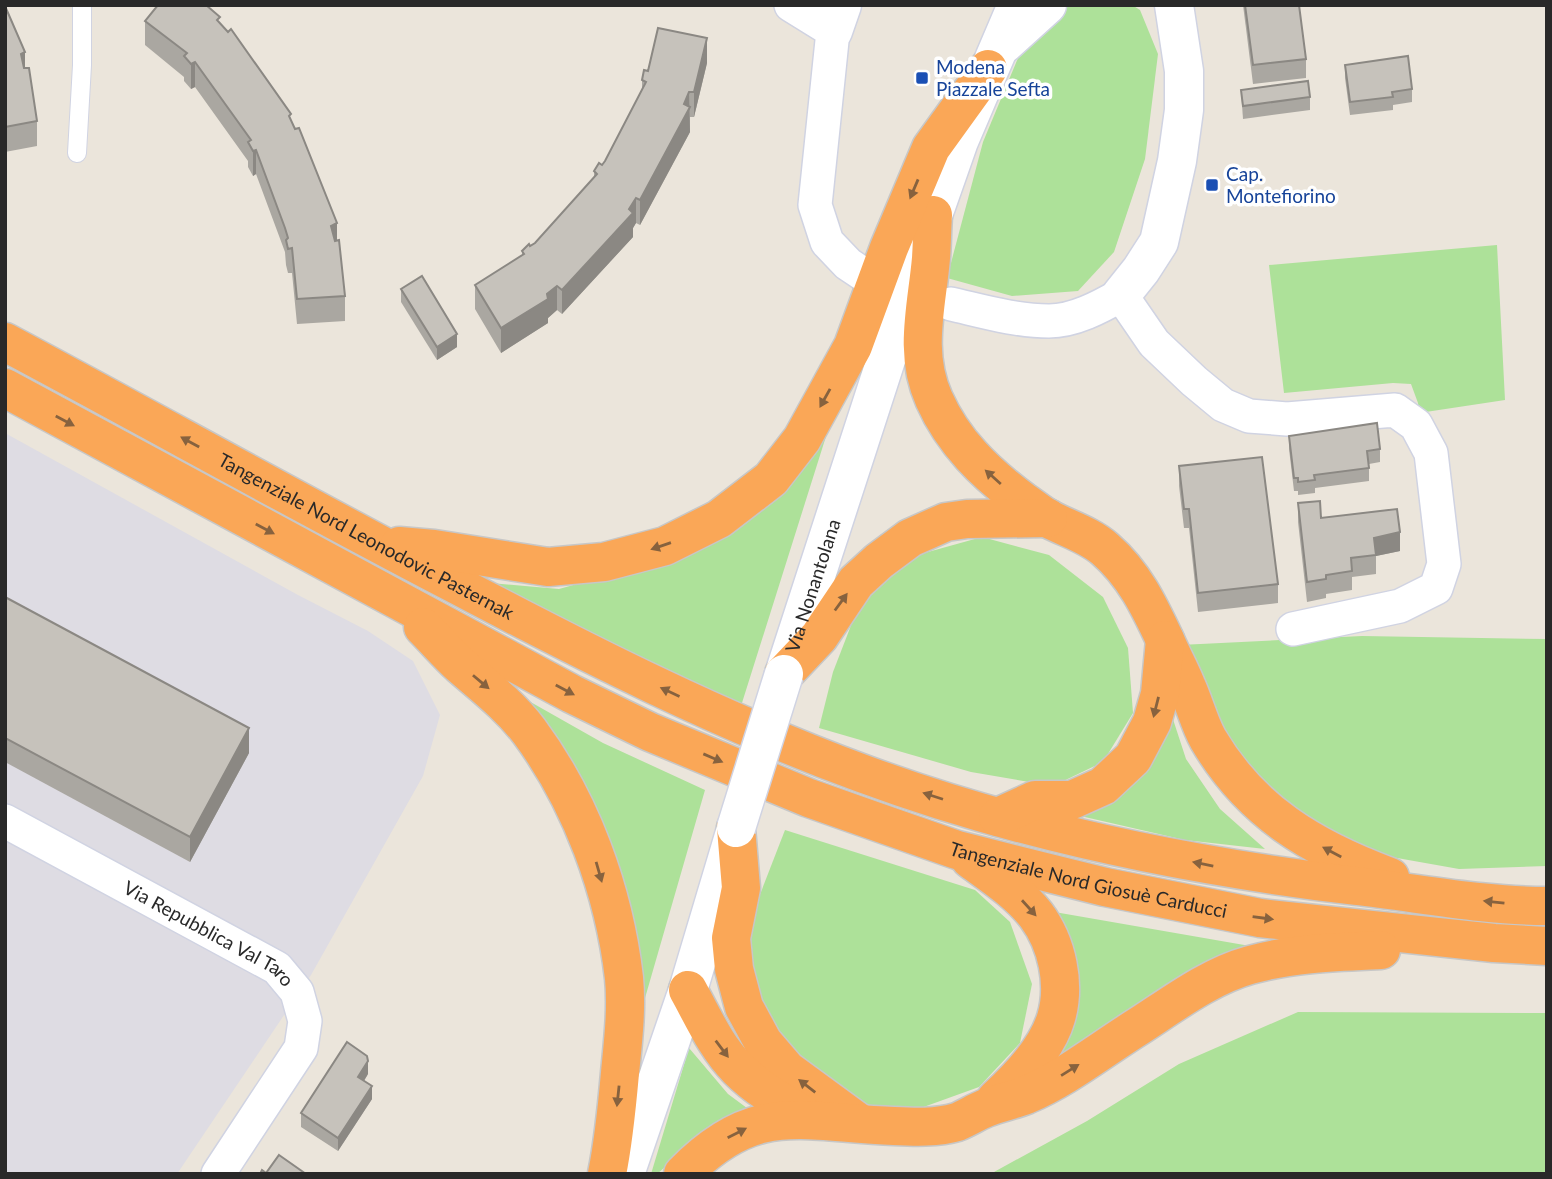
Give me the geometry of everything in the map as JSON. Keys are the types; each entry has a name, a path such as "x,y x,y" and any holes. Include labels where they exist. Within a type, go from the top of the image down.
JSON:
{"highway":[{"path":"379,545 434,549 548,567 604,562 665,546 719,519 771,479 802,439 853,346 889,248 931,148 991,60"},
{"path":"933,215 931,259 922,332 923,362 932,395 947,427 973,459 1004,487 1048,518 1080,533 1105,549 1128,575 1150,605 1207,737 1235,779 1266,811 1293,830 1350,862 1441,896"},
{"name":"Tangenziale Nord Leonodovic Pasternak","path":"5,342 594,658 732,720"},
{"path":"5,388 397,600 458,663 495,694 529,731 567,792 594,853 614,919 624,979 624,1035 614,1142 607,1174"},
{"path":"784,674 819,636 856,582 878,561 910,538 946,523 967,519 1048,518"},
{"name":"Tangenziale Nord Giosuè Carducci","path":"397,600 572,694 650,732 809,798 957,850 1105,887 1261,918 1494,943 1547,946"},
{"path":"998,817 1035,800 1072,800 1103,786 1133,758 1152,722 1160,694 1165,640"},
{"name":"Tangenziale Nord Giosuè Carducci","path":"732,720 863,773 998,817 1109,845 1253,874 1547,906"},
{"path":"736,828 741,888 731,938 734,969 744,1007 763,1042 787,1070 863,1125"},
{"path":"957,850 1003,884 1037,916 1051,941 1060,982 1056,1017 1043,1045 1015,1081 986,1108"},
{"path":"683,1174 703,1154 740,1130 774,1119 925,1127 956,1122 1027,1094 1169,1006 1248,965 1305,953 1444,948 1494,943"},
{"path":"688,990 716,1040 737,1068 765,1091 810,1119"}],"main road":[{"name":"Via Nonantolana","path":"625,1174 688,990 784,674 933,215 991,60 1017,5"},
{"path":"991,60 1047,5"},
{"path":"1121,295 1159,242 1168,204 1184,110 1184,71 1170,15"}],"street":[{"path":"791,5 837,18 815,205 827,242 848,264 869,278"},
{"path":"951,304 1011,317 1051,321 1081,315 1121,295 1154,343 1223,405 1248,416 1287,419 1395,410 1416,425 1432,453 1444,564 1436,588 1400,606 1293,629"},
{"name":"Via Repubblica Val Taro","path":"5,821 277,968 297,992 305,1021 301,1048 218,1174"}],"lane":[{"path":"76,153 82,65 82,5"}],"shaded area":[{"path":"5,433 368,631 413,661 440,715 423,776 311,975 177,1174 5,1174"}],"green space":[{"path":"1062,5 1132,5 1140,10 1158,54 1145,159 1114,252 1078,291 1012,296 947,278 983,142 1018,58"},
{"path":"1497,245 1505,400 1419,413 1411,384 1393,383 1284,393 1269,265"},
{"path":"834,411 741,706 480,582 559,589 678,556"},
{"path":"982,537 1049,555 1103,597 1128,648 1133,713 1103,762 1053,786 971,772 819,728 833,672 862,597 910,557"},
{"path":"1362,636 1547,639 1547,866 1459,869 1352,850 1268,795 1218,729 1180,645"},
{"path":"488,678 603,743 705,790 628,1057 597,845"},
{"path":"1168,704 1186,759 1220,809 1265,849 1185,840 1076,815"},
{"path":"785,830 975,890 1010,922 1032,984 1020,1043 979,1087 918,1109 850,1106 767,1034 742,941"},
{"path":"1043,910 1250,946 1164,986 1032,1076 1055,1042"},
{"path":"1298,1012 1547,1013 1547,1174 985,1174 994,1172 1087,1121 1179,1064"},
{"path":"689,1048 728,1094 755,1114 702,1135 657,1174 651,1174"}],"building":[{"path":"158,5 206,5 220,17 217,20 228,32 231,29 291,114 289,116 295,129 299,128 337,223 331,226 335,241 339,240 345,296 297,299 292,248 288,249 285,228 256,150 253,151 248,142 251,140 195,62 191,64 184,56 187,53 145,21"},
{"path":"1245,5 1299,5 1306,59 1253,65"},
{"path":"5,6 25,52 21,54 24,68 29,68 37,121 5,127"},
{"path":"658,28 707,38 694,92 689,92 684,104 690,107 640,200 636,198 629,209 633,213 562,290 557,286 547,294 548,299 501,328 475,285 524,254 522,251 529,244 530,246 535,243 597,174 594,171 599,163 602,165 605,161 646,82 642,80 644,70 648,71"},
{"path":"1408,56 1412,89 1392,92 1393,97 1350,102 1345,65"},
{"path":"1308,81 1310,97 1243,106 1241,90"},
{"path":"422,276 457,334 437,347 401,289"},
{"path":"1377,423 1380,449 1367,451 1369,468 1314,475 1315,480 1298,482 1298,478 1294,478 1289,436"},
{"path":"1262,457 1278,584 1198,593 1189,509 1184,509 1179,466"},
{"path":"1320,501 1321,518 1397,509 1400,532 1374,538 1376,555 1351,558 1352,571 1326,575 1326,579 1307,582 1298,503"},
{"path":"5,597 249,728 190,837 5,738"},
{"path":"347,1042 367,1056 368,1061 358,1077 372,1086 338,1138 301,1113"},
{"path":"279,1155 306,1174 260,1174 262,1170 266,1173"}],"place":[{"name":"Modena Piazzale Sefta","path":"922,78"},
{"name":"Cap. Montefiorino","path":"1212,185"}]}
